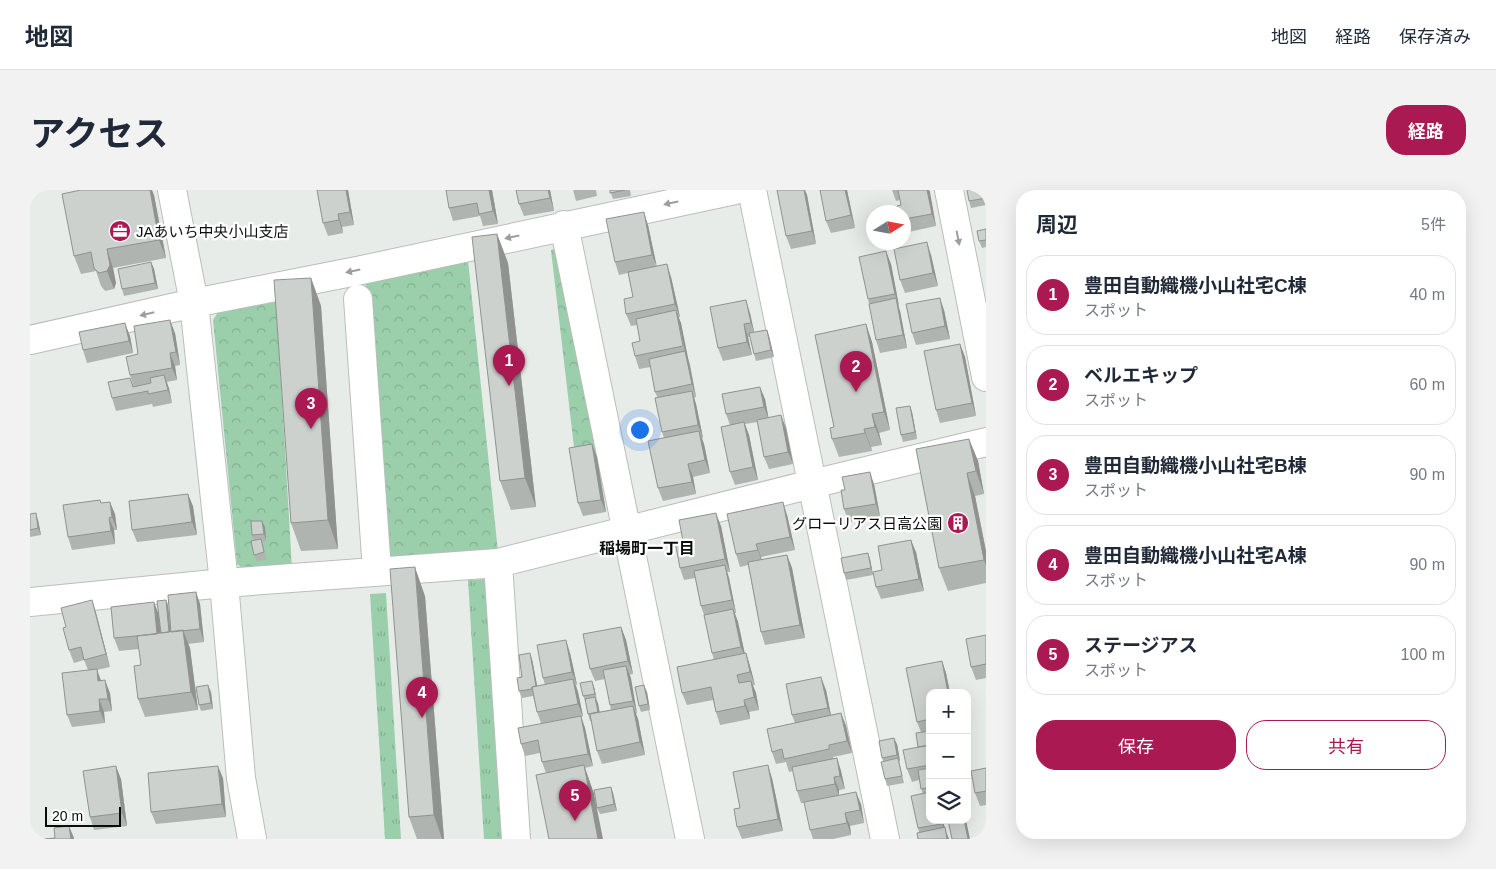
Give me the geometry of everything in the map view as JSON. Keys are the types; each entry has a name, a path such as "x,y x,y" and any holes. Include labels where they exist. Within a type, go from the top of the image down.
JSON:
{"street":[{"path":"172,190 194,303 224,583 241,778 252,839"},
{"path":"30,340 194,303 736,190"},
{"path":"752,190 885,839"},
{"path":"949,190 986,377"},
{"path":"564,225 690,839"},
{"path":"358,299 377,570"},
{"path":"30,602 377,570 498,563 986,442"},
{"path":"498,563 516,839"}],"green space":[{"path":"558,248 598,451 575,456 551,250"},
{"path":"468,260 498,552 386,559 365,279"},
{"path":"276,298 292,568 246,571 237,564 213,320 220,309"},
{"path":"486,579 502,839 484,839 468,580"},
{"path":"386,593 401,839 385,839 370,594"}],"building":[{"path":"81,190 150,190 159,240 107,249 110,265 107,271 99,273 94,268 91,252 74,256 62,194"},
{"path":"317,190 346,190 350,212 338,214 339,220 323,223"},
{"path":"446,190 489,190 493,211 479,214 477,203 449,208"},
{"path":"516,190 548,190 550,198 519,204"},
{"path":"610,190 625,190 610,193"},
{"path":"777,190 804,190 812,231 786,236"},
{"path":"820,190 845,190 851,215 826,221"},
{"path":"898,190 927,190 932,214 911,218 911,205 901,205"},
{"path":"967,190 986,190 986,198 969,201"},
{"path":"644,212 652,255 615,262 606,219"},
{"path":"986,229 986,240 979,241 977,231"},
{"path":"497,234 525,478 500,481 472,237"},
{"path":"927,242 933,273 900,280 894,250 911,250 911,245"},
{"path":"886,251 895,294 868,299 859,257"},
{"path":"151,262 155,283 122,289 118,269"},
{"path":"667,264 675,304 626,314 624,299 633,297 628,272"},
{"path":"311,278 328,520 291,523 274,280"},
{"path":"896,298 903,335 876,340 869,304"},
{"path":"940,298 945,326 912,333 906,304"},
{"path":"746,300 751,323 744,324 747,342 718,348 710,307"},
{"path":"676,310 683,346 635,356 632,343 640,341 636,319"},
{"path":"170,320 176,352 170,353 172,368 130,375 126,357 138,354 134,326"},
{"path":"125,323 129,341 83,350 79,332"},
{"path":"866,324 884,412 872,414 875,427 864,429 865,433 832,439 830,428 834,427 815,335"},
{"path":"767,330 771,350 754,354 749,333"},
{"path":"960,344 972,403 936,410 924,351"},
{"path":"685,351 692,384 655,392 649,359"},
{"path":"164,375 168,390 148,394 148,391 112,398 108,382 130,378 133,387 151,383 150,378"},
{"path":"760,387 764,407 726,414 722,394"},
{"path":"692,391 698,425 662,432 655,398"},
{"path":"910,406 915,432 901,435 896,408"},
{"path":"781,415 788,452 764,457 757,420"},
{"path":"744,422 753,467 730,472 721,427"},
{"path":"699,431 705,460 688,464 692,482 658,488 648,441"},
{"name":"グローリアス日高公園","path":"969,439 976,471 967,473 984,560 939,568 916,449"},
{"path":"592,444 601,500 578,503 569,448"},
{"path":"870,472 876,504 844,509 841,490 845,490 842,477"},
{"path":"188,494 192,522 132,530 129,501"},
{"path":"100,500 101,503 110,502 112,517 109,518 111,531 68,537 63,505"},
{"path":"783,502 790,537 756,544 758,550 736,554 727,514"},
{"path":"36,513 38,528 30,530 30,514"},
{"path":"716,513 725,559 680,568 675,542 683,541 679,520"},
{"path":"251,521 262,521 264,534 252,535"},
{"path":"261,539 264,552 254,555 251,541"},
{"path":"911,540 919,579 876,587 873,572 882,570 878,546"},
{"path":"868,553 871,568 844,573 841,558"},
{"path":"787,555 800,625 761,632 748,562"},
{"path":"725,565 732,600 701,606 694,571"},
{"path":"415,567 434,815 409,817 390,569"},
{"path":"196,592 200,629 171,632 168,595"},
{"path":"92,600 106,654 84,660 81,647 69,650 63,628 66,627 61,608"},
{"path":"166,600 169,632 161,633 157,601"},
{"path":"154,602 157,634 114,638 111,607"},
{"path":"733,609 741,647 712,653 704,615"},
{"path":"621,627 628,661 590,669 583,634"},
{"path":"183,630 191,692 138,699 134,666 141,665 137,636"},
{"path":"986,635 986,664 971,667 966,639"},
{"path":"566,640 572,672 543,678 537,645"},
{"path":"530,653 536,686 532,687 532,689 519,691 517,678 522,677 519,655"},
{"path":"746,653 750,672 737,675 739,683 751,681 754,697 744,700 745,706 716,712 711,687 682,693 677,667"},
{"path":"942,661 947,689 926,689 926,720 917,722 906,668"},
{"path":"626,666 633,701 610,705 603,670"},
{"path":"97,669 98,681 105,680 108,699 99,699 100,711 67,715 62,673"},
{"path":"821,677 828,708 792,715 786,684"},
{"path":"573,679 578,704 537,712 532,687"},
{"path":"592,681 595,694 583,696 580,683"},
{"path":"208,685 211,703 199,705 196,687"},
{"path":"644,685 648,704 639,706 635,687"},
{"path":"595,697 598,712 588,714 585,699"},
{"path":"633,706 640,742 597,751 590,714"},
{"path":"841,713 847,741 829,745 829,749 784,759 782,749 772,752 767,729"},
{"path":"581,716 588,754 542,762 538,740 521,744 518,728"},
{"path":"926,732 926,746 918,747 916,733"},
{"path":"894,738 897,755 882,758 879,741"},
{"path":"926,746 926,766 907,769 903,750"},
{"path":"837,758 840,776 834,777 835,784 797,791 792,767"},
{"path":"898,758 902,776 885,779 881,762"},
{"path":"584,765 598,839 549,839 536,775"},
{"path":"768,765 778,819 737,827 734,809 740,808 733,772"},
{"path":"116,766 122,813 90,817 83,771"},
{"path":"218,766 222,804 151,812 148,773"},
{"path":"986,768 986,791 975,793 971,771"},
{"path":"926,769 926,788 921,789 918,770"},
{"path":"611,787 614,804 597,808 594,790"},
{"path":"856,792 860,810 845,813 847,823 810,830 804,802"},
{"path":"926,793 926,824 942,824 918,828 911,796"},
{"path":"949,824 965,824 968,839 952,839"},
{"path":"69,826 71,839 44,839 55,838 54,828"},
{"path":"945,827 947,839 918,839 917,833"}],"place":[{"name":"JAあいち中央小山支店","path":"120,231"},
{"name":"豊田自動織機小山社宅C棟","path":"509,386"},
{"name":"ベルエキップ","path":"856,392"},
{"name":"豊田自動織機小山社宅B棟","path":"311,429"},
{"name":"グローリアス日高公園","path":"958,523"},
{"name":"豊田自動織機小山社宅A棟","path":"422,718"},
{"name":"ステージアス","path":"575,821"}],"district":[{"name":"稲場町一丁目","path":"647,548"}]}
